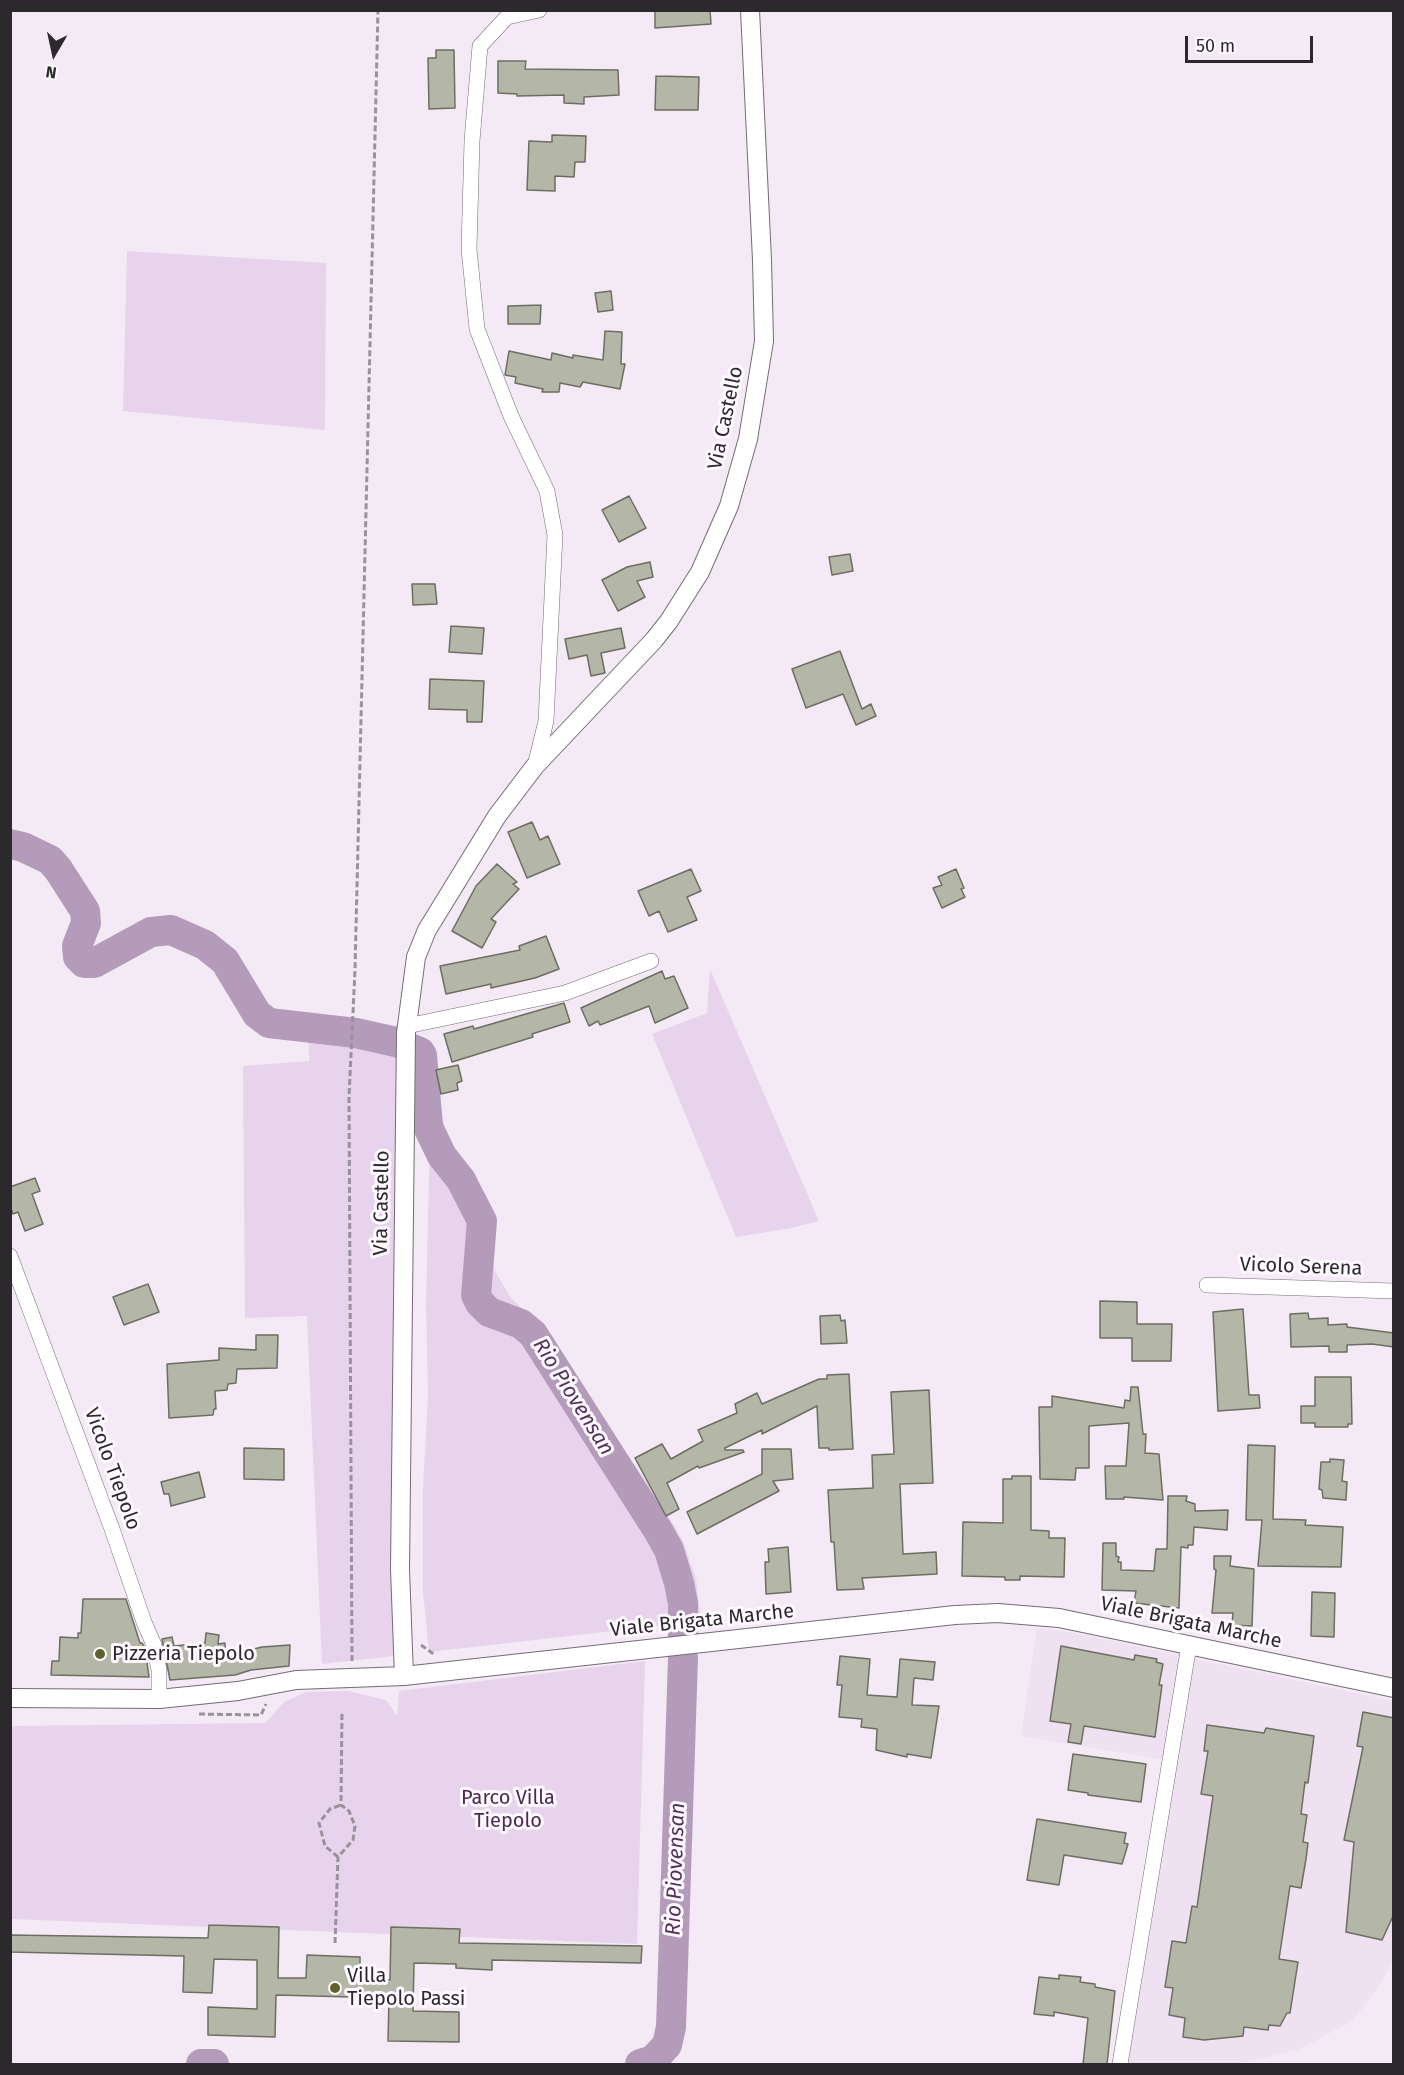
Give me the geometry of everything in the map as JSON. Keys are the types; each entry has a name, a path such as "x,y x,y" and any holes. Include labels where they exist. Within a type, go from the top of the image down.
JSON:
{"street":[{"name":"Via Castello","path":"536,766 546,721 555,535 547,491 511,416 477,328 469,249 472,141 480,46 507,17 539,10"},
{"name":"Via Castello","path":"404,1676 400,1569 406,1030 416,957 427,930 497,816 536,766 669,621 700,572 729,506 748,438 764,341 750,10"},
{"path":"406,1030 565,993 651,961"},
{"name":"Vicolo Tiepolo","path":"10,1256 154,1645 159,1670 159,1699"},
{"name":"Vicolo Serena","path":"1207,1285 1394,1291"},
{"name":"Viale Brigata Marche","path":"10,1698 159,1699 238,1691 296,1680 404,1676 955,1615 998,1613 1059,1618 1394,1688"},
{"path":"1120,2064 1189,1646"}],"path":[{"path":"352,1661 349,1097 355,970 378,10"},
{"path":"341,1805 342,1711"},
{"path":"335,1943 338,1857 353,1840 355,1826 349,1811 341,1805"},
{"path":"338,1857 325,1846 319,1823 330,1809 341,1805"}],"shaded area":[{"path":"1037,1628 1069,1632 1393,1701 1393,1959 1384,1979 1353,2021 1297,2050 1238,2064 1111,2064 1165,1760 1021,1736"}],"green space":[{"path":"127,251 326,263 325,430 123,411"},
{"path":"710,969 819,1221 736,1237 652,1034 707,1013"},
{"path":"308,1018 408,1027 404,1655 322,1664 307,1316 245,1318 243,1066 309,1061"},
{"path":"432,1047 444,1124 496,1273 511,1298 528,1314 655,1494 683,1541 696,1579 701,1621 429,1652 423,1592 423,1488 428,1395 426,1305"},
{"name":"Parco Villa Tiepolo","path":"645,1661 637,1944 11,1919 11,1726 265,1723 284,1702 306,1692 348,1691 386,1700 397,1716 399,1691"}],"building":[{"path":"655,10 710,10 711,24 655,28"},
{"path":"436,50 454,50 455,108 429,109 428,58 436,58"},
{"path":"498,61 526,61 525,69 618,70 619,95 584,97 584,104 564,103 564,95 517,96 517,94 498,93"},
{"path":"656,76 699,77 698,110 655,110"},
{"path":"552,135 586,136 585,162 575,162 574,177 555,176 555,191 527,190 529,141 552,142"},
{"path":"611,291 613,310 598,312 595,293"},
{"path":"541,305 540,324 508,324 508,306"},
{"path":"605,331 622,332 621,364 625,364 620,389 583,382 580,387 560,383 559,392 542,392 543,389 515,383 516,377 505,375 509,351 551,360 552,353 573,358 573,355 603,360"},
{"path":"629,496 646,528 619,542 602,510"},
{"path":"850,554 853,571 832,575 829,557"},
{"path":"650,562 653,577 637,581 645,597 618,611 602,580 627,567"},
{"path":"412,584 435,584 437,604 413,605"},
{"path":"451,626 484,628 482,654 449,652"},
{"path":"621,628 625,648 601,653 605,673 591,676 587,655 569,659 565,639"},
{"path":"840,651 862,709 871,704 876,716 856,725 843,694 806,708 792,669"},
{"path":"430,679 484,681 482,722 467,722 467,710 429,709"},
{"path":"532,822 540,840 548,836 560,864 527,878 508,832"},
{"path":"497,864 517,882 513,884 519,889 491,919 496,922 482,948 452,931 476,886"},
{"path":"691,869 701,891 687,897 697,920 668,932 659,911 649,916 638,891"},
{"path":"956,869 964,888 961,889 965,897 942,908 933,888 942,885 938,877"},
{"path":"546,936 559,969 535,978 491,988 491,984 446,994 440,966 520,950 519,946"},
{"path":"662,971 665,979 674,976 688,1008 655,1023 649,1006 600,1025 598,1021 589,1026 581,1008"},
{"path":"564,1003 570,1022 532,1034 533,1037 452,1062 444,1034 473,1026 474,1029"},
{"path":"458,1065 462,1081 457,1083 458,1090 441,1094 436,1070"},
{"path":"35,1178 40,1191 32,1194 43,1224 25,1231 18,1212 13,1214 10,1206 10,1187"},
{"path":"148,1284 159,1312 124,1325 113,1297"},
{"path":"1100,1301 1137,1302 1137,1324 1172,1324 1171,1361 1132,1361 1132,1338 1100,1338"},
{"path":"1243,1309 1249,1395 1259,1395 1260,1408 1218,1411 1213,1312"},
{"path":"1308,1313 1309,1319 1328,1318 1328,1325 1347,1324 1347,1327 1394,1333 1394,1347 1372,1344 1347,1345 1347,1352 1329,1352 1329,1346 1291,1347 1290,1314"},
{"path":"840,1315 841,1321 845,1320 847,1343 821,1344 820,1316"},
{"path":"256,1335 278,1335 277,1368 237,1369 236,1383 228,1384 227,1390 215,1391 216,1409 213,1415 169,1418 167,1364 219,1360 219,1348 256,1350"},
{"path":"849,1374 853,1449 819,1448 817,1406 762,1434 762,1430 725,1448 725,1450 743,1450 744,1452 699,1468 698,1466 667,1483 679,1509 666,1516 635,1458 662,1444 671,1459 703,1441 698,1430 737,1413 735,1404 757,1393 762,1404 819,1379 827,1379 827,1375"},
{"path":"1315,1377 1351,1377 1352,1424 1348,1424 1348,1427 1315,1427 1315,1423 1301,1423 1301,1406 1315,1406"},
{"path":"1131,1387 1138,1387 1143,1434 1146,1434 1145,1453 1159,1454 1163,1500 1124,1497 1124,1499 1106,1499 1105,1466 1126,1466 1129,1423 1089,1426 1089,1468 1076,1468 1075,1480 1040,1479 1039,1407 1052,1407 1052,1396 1124,1408 1125,1400 1130,1401"},
{"path":"929,1390 933,1483 900,1484 903,1554 936,1552 937,1574 862,1578 864,1589 837,1590 828,1490 873,1488 872,1455 894,1454 891,1392"},
{"path":"1248,1445 1275,1446 1273,1519 1306,1520 1305,1525 1343,1527 1341,1567 1258,1566 1262,1520 1246,1520"},
{"path":"244,1448 284,1449 284,1480 244,1479"},
{"path":"762,1449 791,1449 793,1479 773,1481 779,1491 697,1534 687,1512 762,1474"},
{"path":"1330,1459 1344,1460 1342,1481 1347,1482 1346,1500 1323,1498 1322,1490 1319,1489 1321,1462 1330,1462"},
{"path":"199,1472 205,1497 171,1506 169,1494 164,1494 161,1482"},
{"path":"1012,1476 1031,1476 1031,1530 1049,1531 1049,1538 1065,1538 1064,1577 1020,1576 1020,1580 1005,1580 1005,1577 962,1576 963,1522 1003,1523 1003,1479 1012,1479"},
{"path":"1168,1496 1187,1496 1186,1501 1195,1504 1195,1511 1228,1510 1227,1530 1194,1527 1193,1545 1188,1545 1188,1548 1181,1547 1179,1608 1134,1603 1136,1591 1102,1590 1103,1543 1116,1543 1116,1556 1119,1557 1118,1562 1121,1562 1121,1570 1154,1571 1156,1549 1167,1549"},
{"path":"788,1547 791,1592 766,1594 765,1562 769,1562 768,1549"},
{"path":"1214,1556 1231,1556 1230,1566 1254,1569 1252,1626 1232,1625 1233,1613 1212,1613 1216,1570 1214,1569"},
{"path":"1312,1592 1335,1593 1334,1637 1311,1636"},
{"path":"83,1599 126,1599 140,1643 145,1648 149,1677 51,1675 52,1661 59,1661 60,1637 78,1638 78,1633 81,1633"},
{"path":"206,1633 219,1635 218,1644 225,1643 225,1653 229,1655 262,1647 290,1645 289,1666 251,1670 235,1675 170,1680 162,1639 172,1637 174,1646 205,1643"},
{"path":"1061,1646 1134,1660 1135,1655 1157,1659 1156,1662 1163,1664 1155,1737 1084,1726 1081,1744 1068,1742 1071,1724 1050,1721"},
{"path":"840,1656 870,1659 867,1695 897,1697 900,1659 935,1662 933,1680 914,1678 912,1705 939,1706 931,1758 907,1754 907,1757 876,1750 877,1729 861,1727 862,1719 839,1717 842,1685 837,1685"},
{"path":"1363,1712 1394,1718 1394,1914 1382,1940 1346,1932 1354,1842 1344,1840 1363,1747 1357,1746"},
{"path":"1207,1725 1264,1733 1266,1728 1314,1736 1308,1783 1305,1782 1301,1814 1307,1815 1303,1842 1308,1843 1306,1859 1301,1888 1290,1886 1279,1959 1298,1962 1290,2013 1287,2013 1280,2026 1269,2025 1268,2030 1244,2027 1243,2036 1204,2040 1183,2037 1185,2018 1169,2015 1173,1988 1165,1987 1172,1941 1186,1943 1192,1906 1197,1907 1213,1796 1201,1794 1208,1751 1204,1751"},
{"path":"1073,1754 1146,1764 1141,1802 1068,1790"},
{"path":"1037,1819 1126,1833 1124,1843 1128,1844 1122,1864 1064,1855 1059,1885 1027,1880"},
{"path":"209,1925 279,1927 278,1978 306,1978 307,1955 360,1957 360,1978 390,1980 391,1927 460,1929 459,1943 642,1946 641,1963 492,1960 492,1970 456,1968 456,1964 414,1963 413,2011 459,2012 459,2042 388,2041 389,1998 276,1995 275,2037 208,2035 208,2007 257,2009 257,1960 214,1959 212,1993 183,1992 184,1956 10,1952 10,1935 208,1938"},
{"path":"1059,1975 1081,1977 1080,1982 1115,1991 1107,2064 1083,2064 1088,2018 1054,2012 1054,2016 1034,2014 1039,1977 1059,1979"}],"waterway":[{"name":"Rio Piovensan","path":"10,844 23,847 50,860 85,911 86,923 77,946 78,957 84,963 94,963 151,932 171,930 205,945 225,961 257,1014 269,1023 356,1033 396,1042 420,1052 428,1127 442,1156 461,1180 482,1221 476,1295 489,1312 521,1324 533,1334 659,1532 669,1550 679,1583 683,1603 683,1638"},
{"name":"Rio Piovensan","path":"640,2064 653,2060 667,2045 671,2027 683,1658"},
{"name":"Rio Piovensan","path":"201,2064 214,2064"}],"place":[{"name":"Pizzeria Tiepolo","path":"100,1654"},
{"name":"Villa Tiepolo Passi","path":"335,1988"}]}
